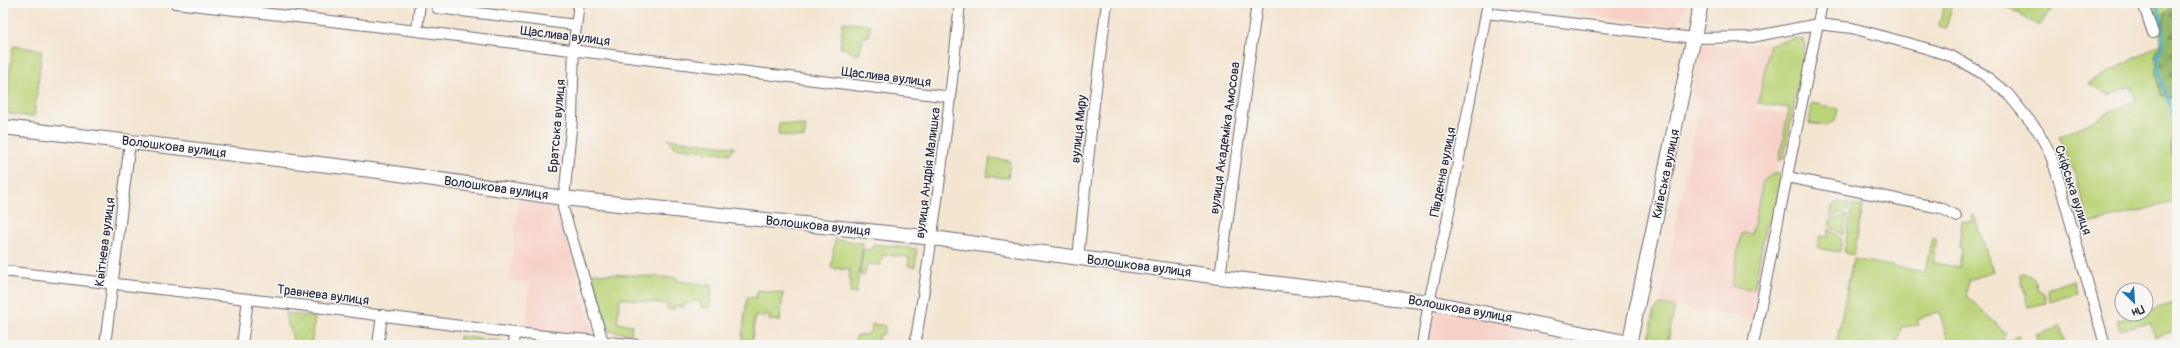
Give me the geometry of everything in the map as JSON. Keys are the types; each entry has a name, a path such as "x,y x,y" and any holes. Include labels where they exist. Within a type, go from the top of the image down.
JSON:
{"street":[{"name":"Щаслива вулиця","path":"175,3 417,31 951,97"},
{"path":"417,31 420,3"},
{"name":"Братська вулиця","path":"579,3 576,25 572,120 563,198 566,222 603,343"},
{"name":"вулиця Андрія Малишка","path":"915,345 933,238 951,97 960,3"},
{"name":"вулиця Миру","path":"1078,258 1107,3"},
{"name":"вулиця Академіка Амосова","path":"1220,277 1257,3"},
{"name":"Київська вулиця","path":"1629,344 1701,3"},
{"path":"1753,345 1822,3"},
{"path":"2143,3 2153,33"},
{"path":"437,8 576,25"},
{"name":"Скіфська вулиця","path":"1487,8 1694,38 1752,37 1818,24 1852,28 1953,57 1983,74 2008,94 2025,112 2038,131 2050,153 2105,345"},
{"name":"Південна вулиця","path":"1422,345 1428,302 1447,222 1487,8"},
{"name":"Волошкова вулиця","path":"3,127 378,171 563,198 933,238 1220,277 1428,302 1629,344"},
{"name":"Квітнева вулиця","path":"106,345 130,142"},
{"path":"1787,177 1941,208 1956,216"},
{"name":"Травнева вулиця","path":"3,271 382,315 515,333 603,343 639,345"},
{"path":"242,345 248,299"},
{"path":"378,345 382,315"},
{"path":"514,345 515,333"}],"shaded area":[{"path":"1574,3 1688,3 1677,26 1572,13"},
{"path":"1705,44 1720,46 1770,44 1758,103 1754,108 1787,114 1752,319 1660,305 1700,100 1692,94 1701,49"},
{"path":"519,199 549,203 558,209 592,329 591,335 525,329 530,286 528,283 509,281"},
{"path":"1438,311 1513,323 1513,330 1580,345 1426,345 1431,316"}],"green space":[{"path":"1929,3 1953,3 1946,28 1938,26 1944,7"},
{"path":"2001,3 2044,3 2053,9 2039,26"},
{"path":"2147,3 2177,3 2177,9 2174,7 2164,13 2164,38 2155,55 2156,77 2168,98 2177,95 2177,121 2172,124 2171,152 2177,164 2177,201 2089,224 2076,178 2059,137 2136,100 2130,86 2110,95 2088,83 2154,48 2161,42 2159,27 2153,22"},
{"path":"2174,7 2177,9 2177,95 2168,98 2161,95 2156,77 2155,55 2164,38 2164,13"},
{"path":"843,22 870,25 869,36 863,38 859,54 854,55 848,49 840,48"},
{"path":"1796,38 1803,39 1805,48 1784,158 1779,161 1789,108 1758,103 1770,44"},
{"path":"13,46 42,50 34,117 5,113"},
{"path":"1812,103 1839,109 1835,120 1825,126 1809,123"},
{"path":"2177,121 2177,164 2171,152 2172,124"},
{"path":"779,123 806,126 804,138 778,135"},
{"path":"668,139 735,147 729,154 674,147"},
{"path":"990,158 1010,161 1008,178 987,176"},
{"path":"1773,174 1779,174 1781,177 1774,222 1766,224 1754,289 1731,286 1742,233 1752,234 1763,181"},
{"path":"1839,202 1849,204 1847,211 1830,216 1832,206"},
{"path":"1852,205 1863,206 1854,255 1844,253"},
{"path":"1847,215 1843,235 1830,226 1830,220"},
{"path":"1974,215 1993,272 1969,280 1966,295 2006,333 2002,337 2007,342 2018,335 2022,345 1944,345 1949,343 1939,312 1917,319 1919,325 1901,327 1898,341 1889,345 1836,345 1853,259 1925,272 1932,237 1936,238 1933,263 1959,267 1962,249 1959,248 1962,221 1973,222 1971,216"},
{"path":"1829,229 1842,239 1840,252 1817,248 1820,236 1828,237"},
{"path":"835,239 863,243 856,294 850,293 850,270 831,268"},
{"path":"873,244 917,249 915,267 908,266 909,257 883,255 881,265 867,264 865,275 860,275 863,249 872,250"},
{"path":"592,273 677,278 677,281 712,285 710,308 701,307 700,302 696,301 685,304 684,307 674,306 674,310 667,309 667,304 620,298 617,323 632,325 631,334 609,331"},
{"path":"2025,273 2034,278 2038,290 2044,293 2046,303 2028,307 2020,274"},
{"path":"2074,280 2077,293 2050,302 2047,289"},
{"path":"757,290 783,293 780,321 769,320 769,315 764,314 764,317 755,316 752,341 742,339 747,297 756,298"},
{"path":"2177,302 2177,330 2154,337 2149,322 2154,322 2154,309"},
{"path":"1660,305 1675,307 1667,345 1648,345 1654,311"},
{"path":"286,313 315,317 311,345 293,345"},
{"path":"2117,322 2149,322 2120,330"},
{"path":"872,324 885,326 884,334 880,334 875,345 854,345 856,336 868,334 871,330"},
{"path":"2060,327 2065,345 2039,345 2035,335"},
{"path":"459,336 509,342 509,345 458,345"}],"waterway":[{"path":"2156,3 2163,28 2163,45 2157,58 2159,75 2170,105 2173,120 2177,123"}]}
